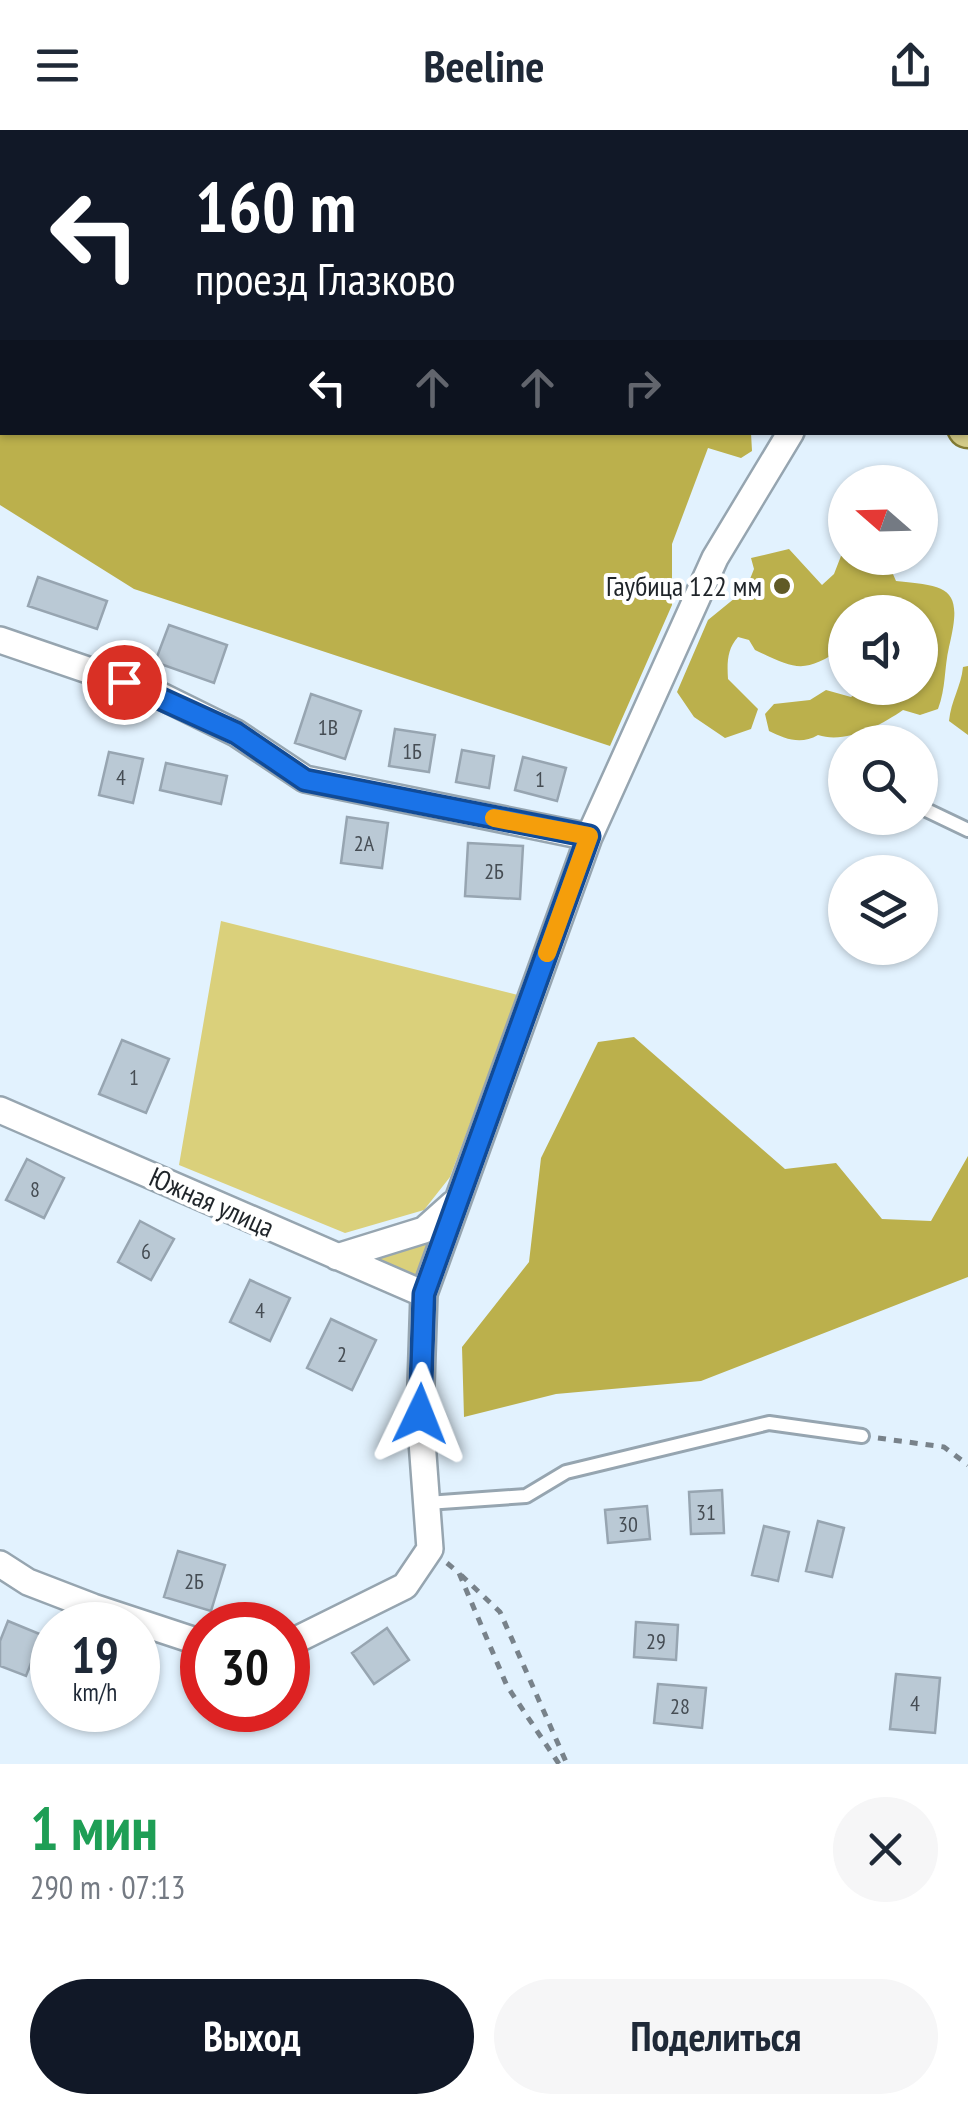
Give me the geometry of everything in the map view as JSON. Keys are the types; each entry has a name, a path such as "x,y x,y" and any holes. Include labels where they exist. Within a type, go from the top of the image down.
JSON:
{"street":[{"path":"310,1633 405,1586 430,1549 420,1414 424,1294 589,836 714,558 789,435"},
{"path":"0,640 155,693 236,733 305,780 589,836"},
{"name":"Южная улица","path":"0,1110 424,1294"},
{"path":"337,1257 424,1230 458,1199"},
{"path":"0,1564 28,1582 180,1636"}],"lane":[{"path":"938,816 968,830"},
{"path":"427,1504 526,1496 566,1472 769,1423 862,1436"}],"path":[{"path":"862,1436 944,1447 968,1465"},
{"path":"430,1549 500,1612 563,1764"},
{"path":"459,1573 507,1686 563,1764"}],"shaded area":[{"path":"0,435 751,435 752,451 741,458 708,448 672,544 672,605 610,746 134,589 0,505"},
{"path":"789,549 822,585 833,575 893,575 896,581 929,585 948,594 953,602 953,628 938,709 920,715 903,710 877,725 828,725 828,737 818,735 805,740 769,731 765,714 774,704 810,700 826,690 828,705 938,705 938,595 828,595 828,657 819,662 800,666 781,662 738,637 732,646 728,679 758,709 751,729 725,738 694,717 677,692 708,620 746,589 754,569 751,558"},
{"path":"968,666 968,735 949,721 963,667"},
{"path":"221,921 518,995 450,1177 424,1210 345,1233 179,1165"},
{"path":"634,1037 785,1169 836,1163 882,1219 931,1221 968,1156 968,1277 701,1381 556,1394 464,1417 462,1347 529,1262 541,1158 598,1042"},
{"path":"429,1241 416,1284 374,1261 375,1255"}],"building":[{"path":"38,577 107,601 97,629 28,606"},
{"path":"169,625 227,645 214,683 155,662"},
{"path":"311,694 361,711 345,759 295,743"},
{"path":"395,729 435,735 429,772 389,766"},
{"path":"462,750 494,756 489,788 456,782"},
{"path":"109,752 143,759 133,803 99,795"},
{"path":"523,757 566,768 557,801 515,790"},
{"path":"166,763 227,776 221,804 160,790"},
{"path":"347,817 388,823 382,868 341,863"},
{"path":"468,843 523,846 520,899 465,896"},
{"path":"122,1040 169,1059 146,1113 99,1094"},
{"path":"27,1159 64,1178 44,1218 6,1200"},
{"path":"140,1221 174,1239 151,1280 118,1262"},
{"path":"250,1280 290,1298 270,1341 230,1322"},
{"path":"331,1319 376,1340 352,1390 307,1368"},
{"path":"722,1490 724,1533 691,1534 689,1492"},
{"path":"647,1506 650,1539 608,1543 605,1510"},
{"path":"818,1521 844,1528 832,1577 806,1571"},
{"path":"764,1526 789,1532 778,1581 752,1575"},
{"path":"178,1551 225,1565 214,1602 181,1602 164,1597"},
{"path":"8,1621 30,1630 30,1666 26,1676 0,1666 0,1641"},
{"path":"636,1622 678,1625 676,1660 634,1657"},
{"path":"387,1628 409,1660 374,1684 352,1653"},
{"path":"896,1674 940,1678 935,1733 890,1729"},
{"path":"658,1684 706,1688 702,1728 654,1723"}],"slow traffic":[{"path":"494,818 589,836 547,953"}],"place":[{"name":"Гаубица 122 мм","path":"782,586"}],"route":[{"path":"124,682 236,733 305,780 589,836 424,1294 420,1414"}]}
